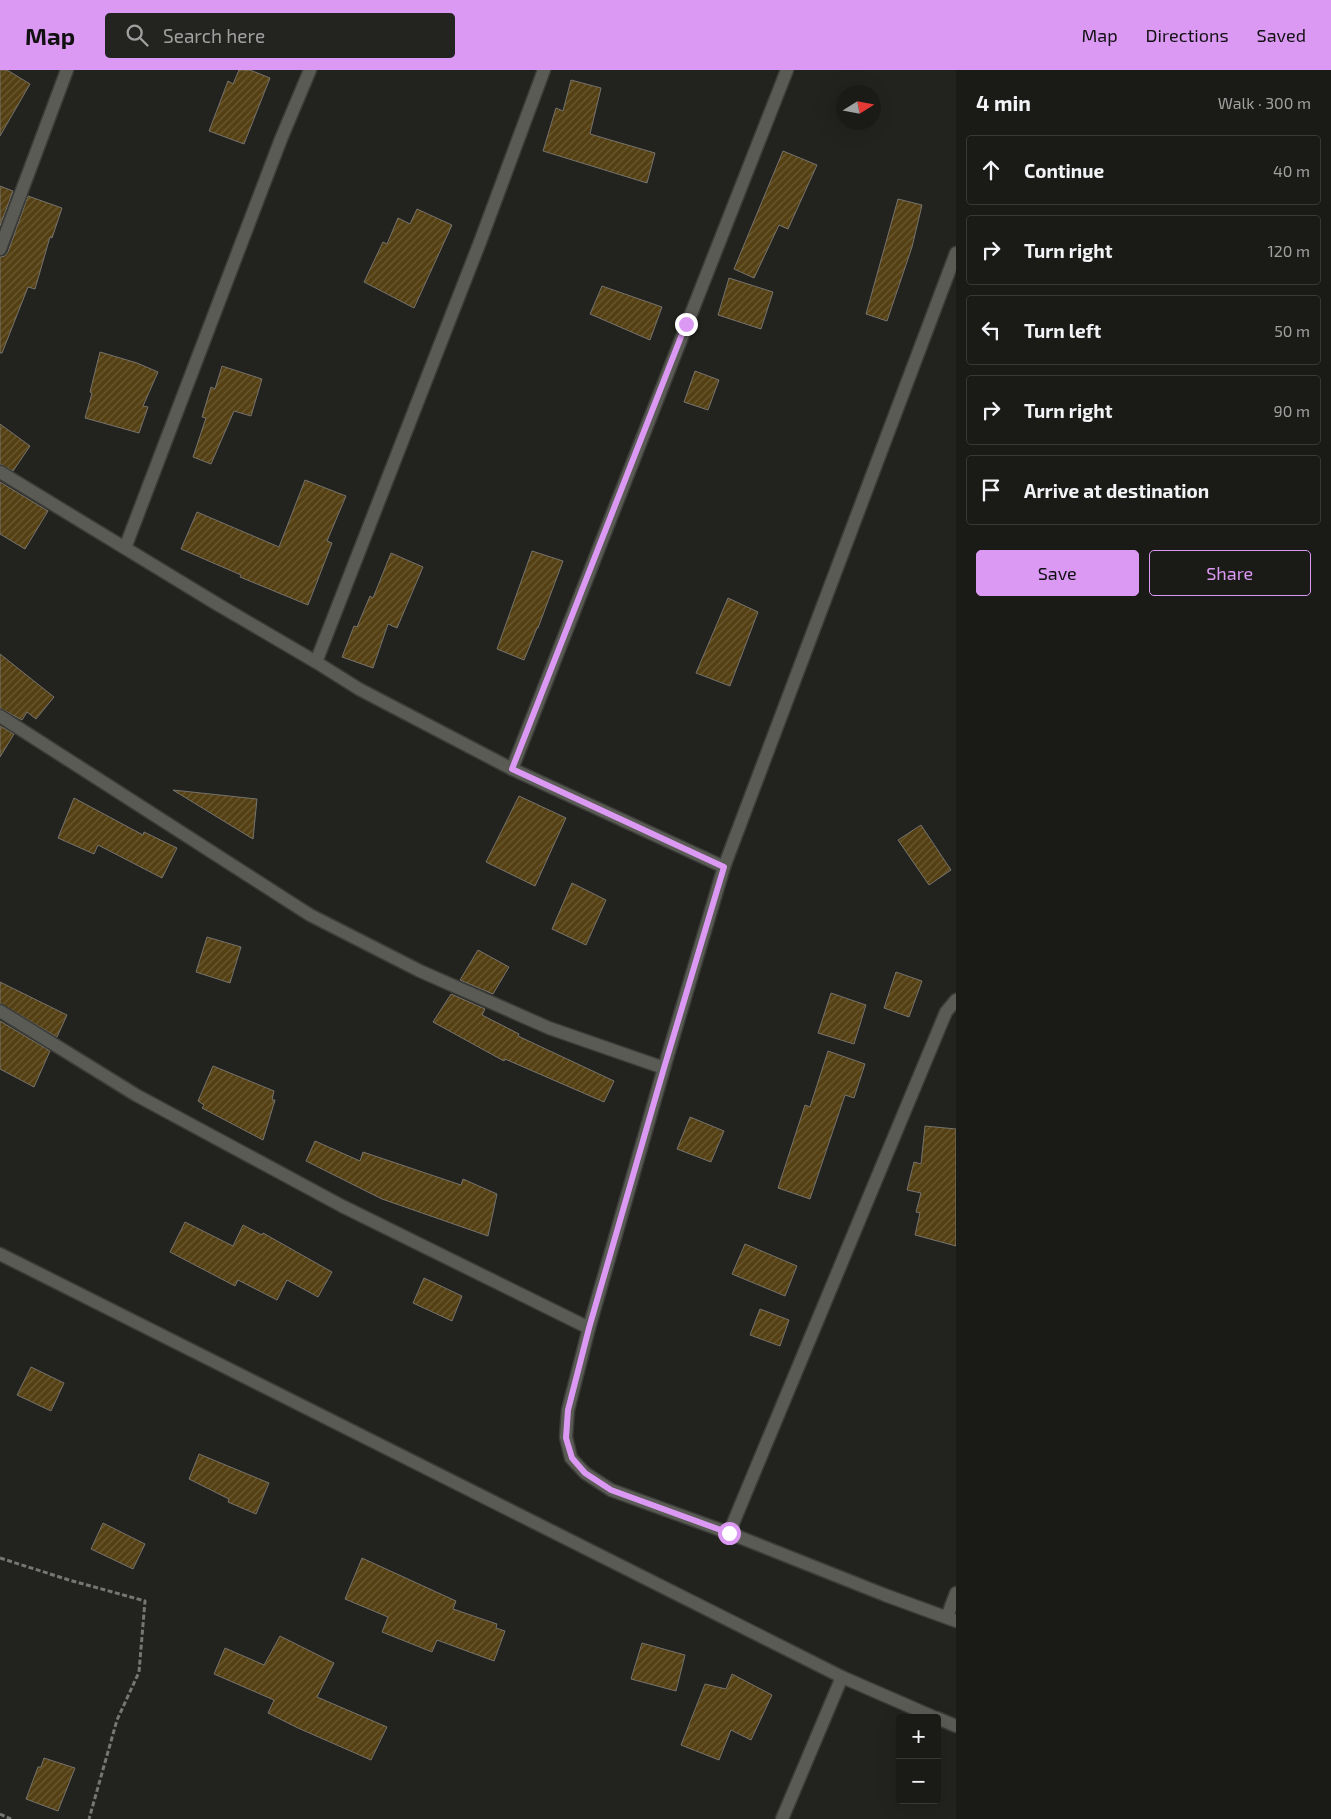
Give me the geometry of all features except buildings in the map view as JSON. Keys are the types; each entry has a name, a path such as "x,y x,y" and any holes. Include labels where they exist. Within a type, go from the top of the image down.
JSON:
{"street":[{"path":"0,248 67,70"},
{"path":"125,548 281,139 310,70"},
{"path":"316,662 473,260 544,70"},
{"path":"512,769 787,70"},
{"path":"956,253 724,867 589,1328 568,1410 566,1438 572,1458 585,1473 611,1490 729,1533 885,1596 951,1619 956,1593"},
{"path":"0,472 359,689 512,769 724,867"},
{"path":"0,716 310,914 420,971 549,1028 664,1068"},
{"path":"729,1533 946,1012 956,1000"},
{"path":"0,1011 144,1100 342,1206 589,1328"},
{"path":"0,1254 842,1677 928,1714"},
{"path":"782,1819 842,1677"},
{"path":"941,1720 956,1726"}],"path":[{"path":"0,1558 145,1601 139,1672 117,1720 89,1819"},
{"path":"0,1814 11,1819"}],"route":[{"path":"686,324 512,769 724,867 589,1328 568,1410 566,1438 572,1458 585,1473 611,1490 729,1533"}]}
